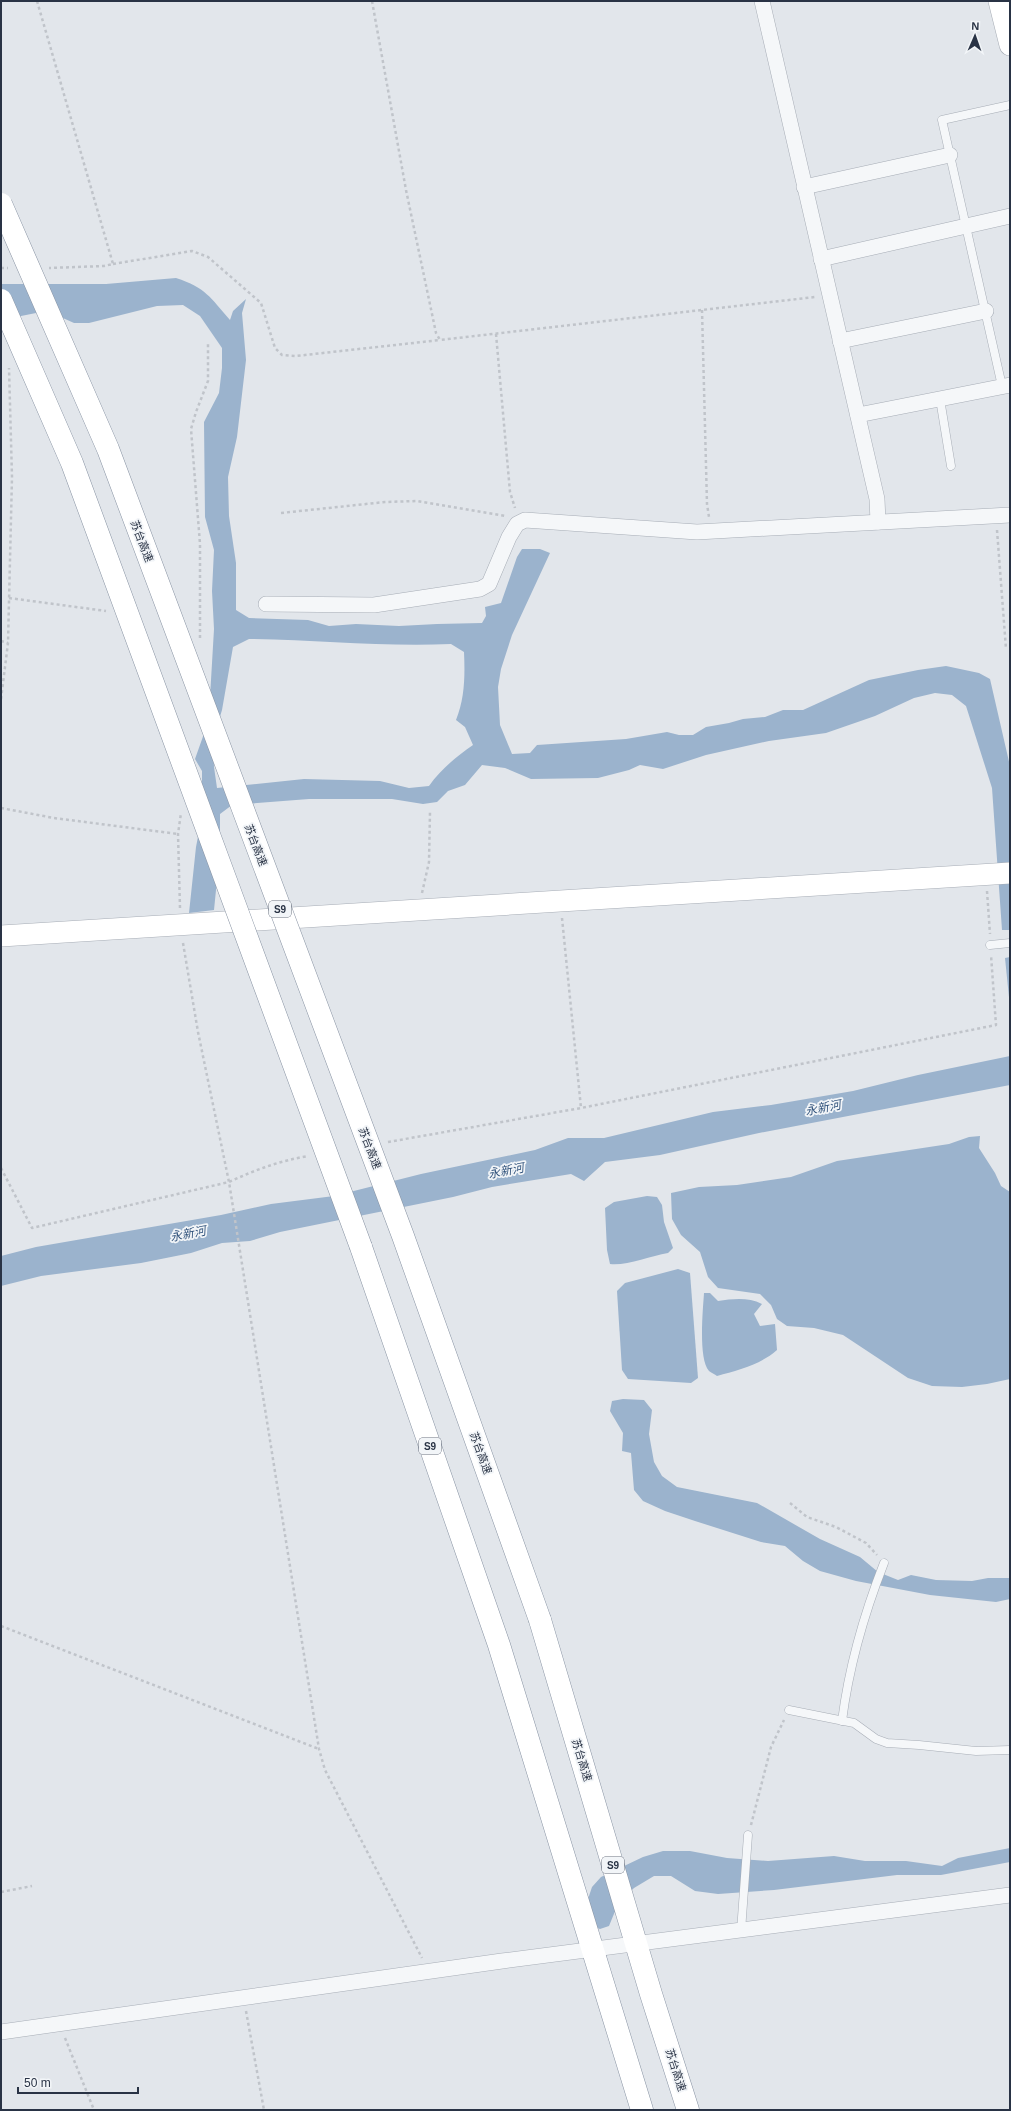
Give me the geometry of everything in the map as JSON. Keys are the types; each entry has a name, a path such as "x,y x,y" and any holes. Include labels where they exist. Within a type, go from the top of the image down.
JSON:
{"highway":[{"name":"苏台高速","path":"1,204 108,449 403,1236 540,1620 688,2110"},
{"name":"S9","path":"1,300 72,464 358,1240 499,1645 642,2110"},
{"path":"635,2084 637,2110"}],"street":[{"path":"762,1 877,499 878,522"},
{"path":"999,1 1010,45"},
{"path":"804,187 950,155"},
{"path":"821,258 1010,216"},
{"path":"840,341 986,311"},
{"path":"858,415 1006,385"},
{"path":"266,604 374,605 480,589 489,584 509,537 518,524 525,520 712,532 1003,515"},
{"path":"1,936 997,874"},
{"path":"1,2032 428,1971 1010,1895"}],"lane":[{"path":"1006,385 986,311 942,120 1010,105"},
{"path":"940,399 951,466"},
{"path":"990,945 1007,943"},
{"path":"842,1720 846,1690 864,1616 884,1563"},
{"path":"789,1710 854,1723 876,1739 887,1743 920,1744 976,1751 1010,1750"},
{"path":"741,1931 748,1835"}],"path":[{"path":"37,1 113,264"},
{"path":"372,1 406,190 436,333 440,340"},
{"path":"42,269 104,266 192,251 208,257 261,302 275,348 282,355 296,356 830,296"},
{"path":"1,268 14,269"},
{"path":"702,310 707,504 712,532"},
{"path":"496,334 510,492 514,508 525,520"},
{"path":"1,698 8,643 12,477 9,360"},
{"path":"281,512 385,502 417,501 525,520"},
{"path":"1003,515 1006,649"},
{"path":"9,598 108,611"},
{"path":"192,623 200,624"},
{"path":"1,641 8,643"},
{"path":"1,808 54,818 178,834"},
{"path":"422,910 422,888 429,862 430,812"},
{"path":"385,1143 581,1108 996,1025 990,945 997,874"},
{"path":"561,902 581,1108"},
{"path":"180,925 198,1032 229,1182 319,1749 325,1770 428,1971"},
{"path":"1,1168 32,1228 229,1182 257,1169 283,1161 314,1155"},
{"path":"790,1503 807,1517 836,1527 866,1543 884,1563"},
{"path":"1,1626 319,1749"},
{"path":"748,1835 771,1747 789,1710"},
{"path":"1,1892 32,1886"},
{"path":"243,1997 264,2110"},
{"path":"58,2024 94,2110"}],"water":[{"path":"176,278 207,294 230,320 233,311 246,299 242,313 246,360 237,437 228,477 229,516 236,563 236,610 249,618 308,620 329,626 356,624 399,626 482,623 486,616 485,607 501,603 517,557 522,549 540,549 550,553 512,635 501,669 498,687 500,725 512,754 530,753 537,745 626,739 667,732 679,735 693,735 706,727 743,719 765,717 783,710 803,710 869,680 918,670 946,666 979,673 990,679 1010,766 1010,930 1002,930 992,788 966,706 952,695 935,693 914,698 875,716 826,733 769,741 706,755 663,769 640,765 629,770 598,778 531,779 505,768 482,765 465,785 448,791 437,802 423,804 392,799 309,799 232,805 220,814 220,850 214,910 189,913 196,847 202,816 202,771 195,759 206,728 210,697 214,629 212,591 214,550 205,517 204,422 219,393 222,368 222,348 200,316 183,305 157,306 89,323 74,323 54,314 36,313 1,320 1,284 106,284","holes":["249,639 401,645 451,644 464,652 463,695 456,720 465,727 473,745 449,764 429,786 409,788 380,781 304,779 217,788 214,767 213,739 222,710 233,647"]},
{"path":"1010,957 1010,1007 1005,958"},
{"name":"永新河","path":"1010,1056 1010,1085 759,1133 660,1155 605,1162 584,1181 571,1174 492,1187 453,1197 280,1232 250,1241 222,1243 191,1253 141,1263 41,1276 1,1286 1,1256 36,1247 221,1215 271,1204 334,1196 421,1174 535,1150 568,1138 604,1138 713,1112 771,1105 853,1091 918,1075"},
{"path":"980,1136 979,1148 995,1173 1001,1186 1010,1192 1010,1379 962,1387 932,1386 908,1378 843,1335 814,1328 787,1326 777,1319 771,1305 760,1294 718,1288 708,1277 700,1252 681,1235 672,1219 671,1193 699,1187 737,1185 791,1177 837,1161 949,1144 969,1137"},
{"path":"647,1196 657,1197 662,1205 664,1222 673,1248 668,1253 623,1264 610,1264 607,1250 605,1208 614,1202"},
{"path":"678,1269 690,1273 698,1378 691,1383 628,1379 622,1370 617,1291 625,1283"},
{"path":"704,1293 710,1293 718,1301 746,1299 762,1304 754,1314 760,1326 775,1324 777,1350 763,1360 741,1369 717,1376 710,1372 703,1356 702,1345"},
{"path":"623,1399 644,1400 652,1410 649,1434 654,1462 662,1476 677,1487 757,1503 820,1539 860,1557 878,1572 898,1580 911,1575 936,1580 972,1581 988,1578 1010,1578 1010,1599 996,1602 930,1595 856,1581 820,1571 803,1561 785,1546 761,1542 665,1511 643,1501 634,1490 631,1453 622,1451 623,1433 610,1411 612,1401"},
{"path":"1010,1848 1010,1862 941,1875 897,1875 774,1890 718,1894 695,1891 671,1876 654,1876 634,1888 618,1904 609,1926 600,1929 589,1925 586,1905 592,1887 601,1877 643,1857 663,1851 690,1851 727,1858 768,1861 834,1856 865,1861 906,1861 942,1866 958,1858"}]}
